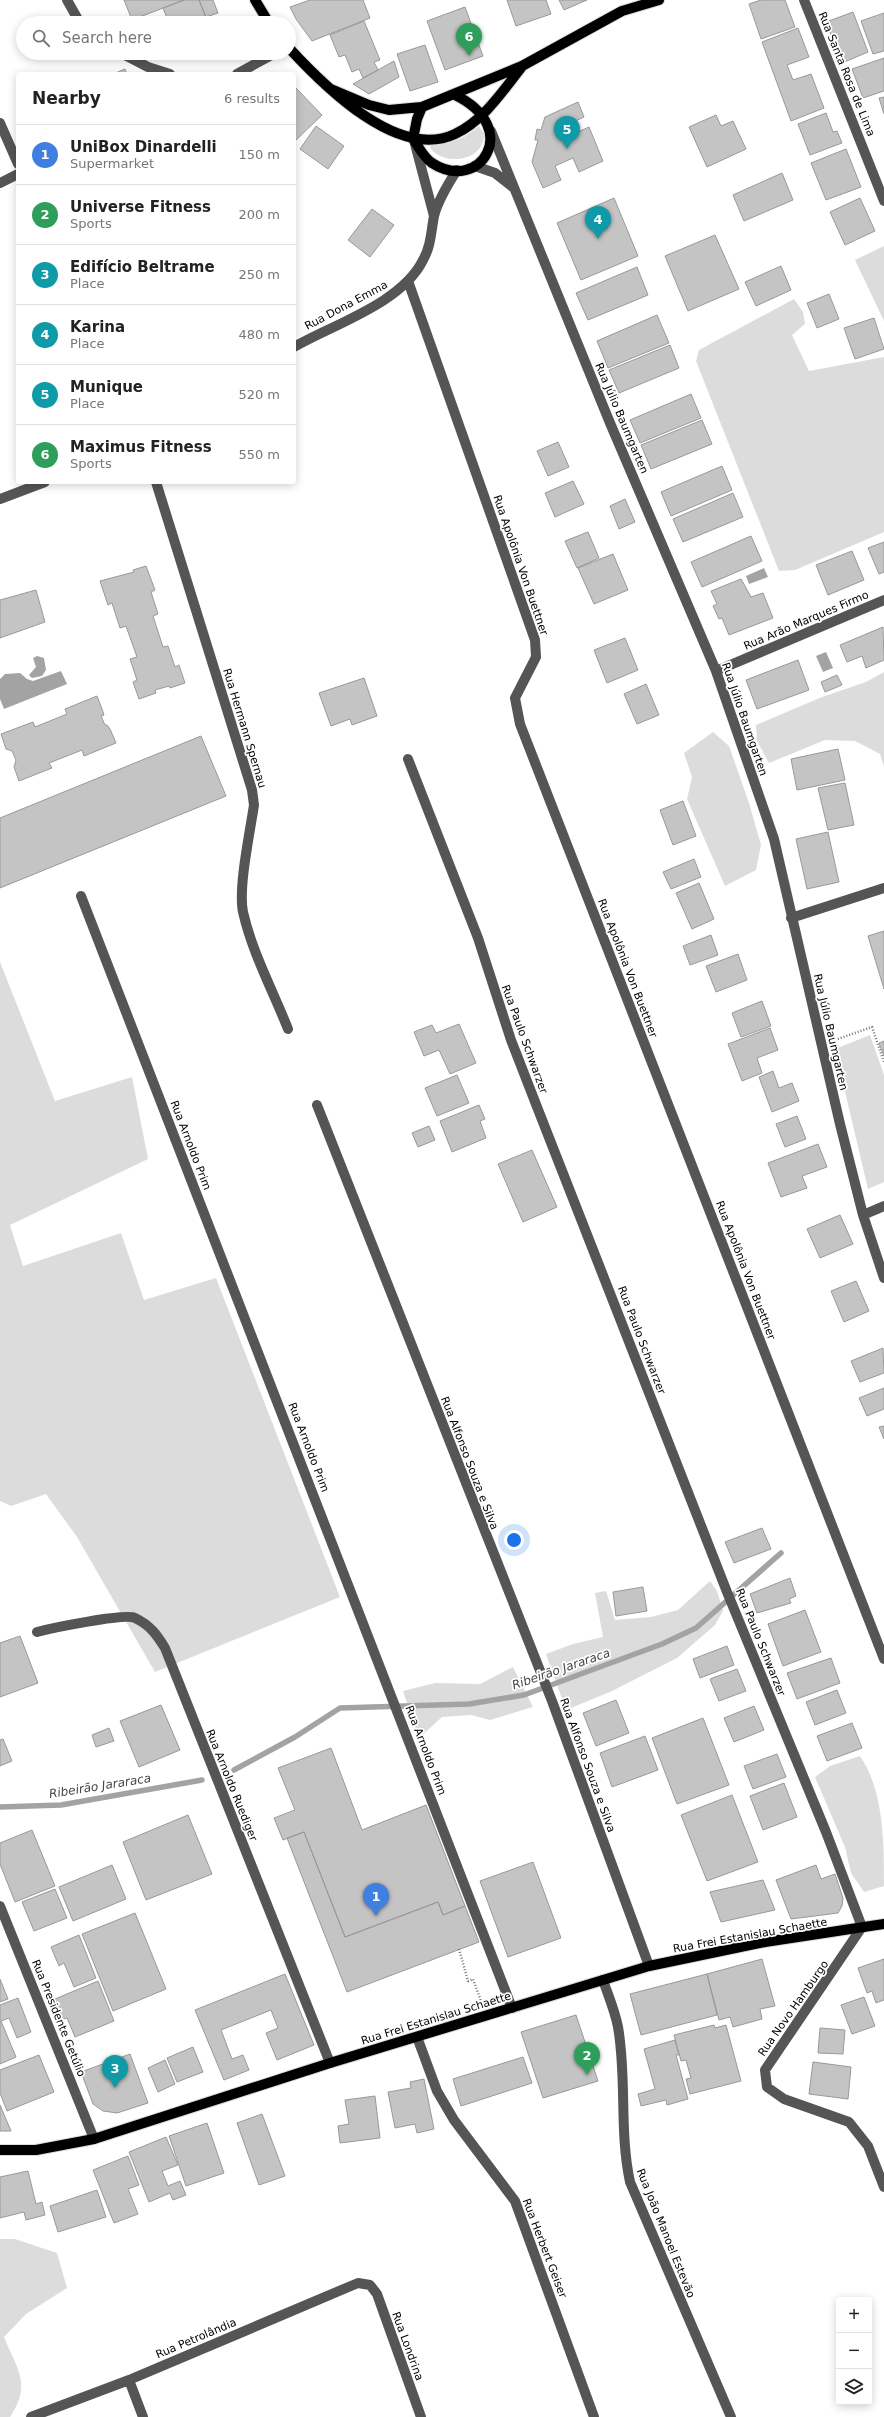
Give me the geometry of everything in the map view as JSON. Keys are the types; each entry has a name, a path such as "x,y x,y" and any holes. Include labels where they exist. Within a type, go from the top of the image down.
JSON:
{"main road":[{"path":"255,0 265,16"},
{"path":"331,89 369,105 389,110 422,107 455,95 522,66 622,12 659,0"},
{"path":"296,55 331,89 362,115 382,126 414,139 429,140 443,139 467,127 483,115 522,66"},
{"path":"422,107 417,119 414,139 423,154 431,162 447,169 457,170 475,166 482,161 489,151 491,131 483,115 467,101 455,95"},
{"name":"Rua Frei Estanislau Schaette","path":"0,2150 36,2150 94,2140 330,2063 649,1966 765,1942 884,1924"}],"street":[{"path":"67,0 76,16"},
{"name":"Rua Santa Rosa de Lima","path":"804,0 884,201"},
{"path":"134,60 148,67 164,72"},
{"path":"241,72 262,60"},
{"path":"0,123 16,159"},
{"name":"Rua Júlio Baumgarten","path":"491,131 610,423 716,671 774,839 791,918 823,1044 840,1124 863,1215 884,1278"},
{"name":"Rua Dona Emma","path":"414,139 434,216"},
{"name":"Rua Júlio Baumgarten","path":"475,166 495,173 515,190"},
{"name":"Rua Dona Emma","path":"296,346 391,296 417,272 428,250 434,216 445,189 457,170"},
{"path":"0,183 16,175"},
{"name":"Rua Apolônia Von Buettner","path":"408,281 535,640 536,657 515,698 520,724 884,1659"},
{"path":"0,499 40,484"},
{"name":"Rua Hermann Spernau","path":"157,484 252,790 254,805 242,896 243,911 254,945 288,1029"},
{"name":"Rua Arão Marques Firmo","path":"716,671 884,600"},
{"name":"Rua Paulo Schwarzer","path":"408,759 478,938 511,1040 727,1592 823,1825 862,1927"},
{"path":"791,918 884,888"},
{"name":"Rua Arnoldo Prim","path":"82,896 384,1673 512,2008"},
{"name":"Rua Alfonso Souza e Silva","path":"317,1105 552,1702 649,1966"},
{"path":"863,1215 884,1206"},
{"name":"Rua Arnoldo Ruediger","path":"37,1632 62,1626 133,1617 153,1629 165,1648 330,2063"},
{"name":"Rua Presidente Getúlio","path":"0,1906 94,2140"},
{"name":"Rua Novo Hamburgo","path":"862,1927 765,2070 767,2087 784,2099 849,2122 868,2146 884,2187"},
{"name":"Rua João Manoel Estevão","path":"603,1980 618,2026 622,2066 624,2157 630,2182 731,2417"},
{"name":"Rua Herbert Geiser","path":"417,2037 437,2091 454,2120 515,2201 594,2417"},
{"name":"Rua Petrolândia","path":"31,2417 129,2380 358,2283 370,2285"},
{"name":"Rua Londrina","path":"370,2285 376,2294 421,2417"},
{"path":"129,2380 143,2417"}],"path":[{"path":"823,1044 872,1028 884,1062"},
{"path":"459,1949 468,1981 473,1979 486,2016"}],"shaded area":[{"path":"479,126 484,134 483,143 478,150 471,155 454,159 444,158 436,154 430,148 431,145 451,142 464,137"},
{"path":"884,246 884,321 855,260"},
{"path":"794,299 803,312 805,324 792,335 809,371 884,357 884,532 795,570 779,571 696,361 699,350"},
{"path":"764,568 768,577 749,584 746,576"},
{"path":"826,652 833,668 823,672 816,656"},
{"path":"37,656 44,658 46,670 42,676 32,678 29,675 36,667 33,658"},
{"path":"61,671 67,684 4,709 0,699 0,679 5,674 20,673 27,679 33,681"},
{"path":"884,672 884,767 880,754 855,741 825,740 769,763 757,741 756,725 822,697 866,682"},
{"path":"713,732 729,746 749,803 761,845 756,870 725,886 687,799 692,777 684,753"},
{"path":"0,962 55,1101 132,1077 148,1159 10,1225 23,1266 121,1233 144,1300 216,1278 340,1597 155,1672 77,1537 46,1494 11,1506 0,1501"},
{"path":"870,1035 884,1075 884,1182 868,1189 835,1049"},
{"path":"710,1581 717,1591 723,1611 715,1625 677,1658 612,1691 566,1710 546,1654 573,1644 603,1637 595,1593 606,1591 615,1620 651,1617 678,1610"},
{"path":"513,1667 533,1707 490,1720 471,1715 442,1717 419,1738 403,1691 435,1683 480,1684"},
{"path":"860,1756 874,1785 878,1801 884,1852 884,1886 864,1892 851,1873 845,1847 815,1777 830,1766"},
{"path":"0,2239 15,2239 57,2253 67,2288 26,2314 4,2337 17,2368 21,2386 17,2405 10,2417 0,2417"}],"building":[{"path":"124,0 184,0 142,16 130,16"},
{"path":"184,0 199,0 205,16 166,16 163,8"},
{"path":"199,0 213,0 218,13 206,16"},
{"path":"310,0 363,0 370,18 312,41 296,19 296,16 294,16 290,7"},
{"path":"507,0 546,0 551,14 516,26"},
{"path":"559,0 587,0 564,10"},
{"path":"761,0 785,0 795,27 761,39 749,4"},
{"path":"465,7 483,56 445,70 427,21"},
{"path":"853,12 868,52 842,63 826,22"},
{"path":"884,13 884,51 873,54 861,21"},
{"path":"364,21 380,60 374,62 378,70 363,78 359,69 352,72 345,55 339,57 330,35"},
{"path":"798,28 809,57 787,65 793,80 811,74 824,108 791,121 762,42"},
{"path":"425,45 438,82 410,91 397,54"},
{"path":"884,58 884,91 863,98 852,69"},
{"path":"394,61 399,77 369,94 353,84"},
{"path":"125,69 126,72 118,72"},
{"path":"296,88 322,115 296,140"},
{"path":"884,97 884,114 879,98"},
{"path":"578,102 584,117 567,125 571,135 589,127 603,161 579,172 573,158 555,166 561,180 543,188 532,162 538,140 535,140 537,129 541,130 545,117"},
{"path":"826,113 833,132 837,131 842,143 810,155 798,124"},
{"path":"716,115 721,126 733,121 746,149 707,167 689,127"},
{"path":"316,126 344,146 328,169 300,149"},
{"path":"846,149 861,187 826,200 811,163"},
{"path":"782,173 793,200 744,221 733,195"},
{"path":"614,198 638,256 581,280 557,223"},
{"path":"860,198 875,231 845,245 830,212"},
{"path":"372,209 394,225 370,257 348,240"},
{"path":"715,235 739,289 688,311 665,256"},
{"path":"781,266 791,290 756,306 745,282"},
{"path":"637,267 648,295 588,320 576,293"},
{"path":"829,294 839,319 817,328 807,303"},
{"path":"657,315 669,343 608,368 597,341"},
{"path":"874,318 884,349 855,359 844,328"},
{"path":"670,345 679,368 619,393 609,370"},
{"path":"691,394 701,418 640,443 630,420"},
{"path":"702,420 712,444 651,469 641,445"},
{"path":"558,442 569,467 548,476 537,451"},
{"path":"722,466 732,490 671,516 661,492"},
{"path":"573,481 584,504 555,517 545,493"},
{"path":"733,493 743,517 683,542 673,519"},
{"path":"625,499 635,522 619,529 610,506"},
{"path":"588,532 599,558 577,568 565,541"},
{"path":"751,536 762,561 702,587 691,562"},
{"path":"884,542 884,572 879,574 868,548"},
{"path":"852,551 864,580 828,595 816,565"},
{"path":"613,554 628,590 594,604 578,568"},
{"path":"146,566 155,590 151,592 158,614 153,616 163,647 168,646 175,667 179,665 185,683 170,688 169,686 155,690 156,693 139,699 133,682 137,680 130,659 137,657 126,626 120,628 112,603 108,605 100,581 134,572 133,570"},
{"path":"741,579 751,597 763,593 773,618 729,635 722,618 719,619 713,606 717,604 711,591"},
{"path":"36,590 45,622 0,638 0,600"},
{"path":"883,627 884,660 866,668 862,656 847,662 840,645"},
{"path":"625,638 638,670 607,683 594,650"},
{"path":"798,660 809,690 757,709 746,680"},
{"path":"837,675 842,685 825,692 821,682"},
{"path":"364,678 377,716 352,725 350,719 331,726 319,693"},
{"path":"646,684 659,715 637,724 624,694"},
{"path":"97,696 104,715 101,716 105,725 107,725 110,729 116,743 84,756 82,750 49,763 52,768 19,781 14,767 16,760 12,751 6,749 1,734 33,722 35,727 67,714 65,709"},
{"path":"201,736 226,796 0,888 0,818"},
{"path":"838,749 845,780 797,790 791,759"},
{"path":"845,783 854,825 828,830 818,788"},
{"path":"683,801 696,836 673,845 660,810"},
{"path":"828,832 839,882 807,889 796,839"},
{"path":"694,859 701,877 671,889 663,872"},
{"path":"699,883 714,919 692,929 676,893"},
{"path":"884,931 884,989 868,936"},
{"path":"711,935 718,955 690,965 683,946"},
{"path":"738,954 747,980 716,992 706,966"},
{"path":"762,1001 771,1026 741,1037 732,1013"},
{"path":"459,1024 476,1063 450,1074 439,1050 424,1056 414,1032 432,1025 436,1033"},
{"path":"770,1028 778,1050 757,1058 762,1073 742,1081 728,1044"},
{"path":"884,1041 884,1056 879,1043"},
{"path":"773,1071 779,1088 792,1083 799,1101 772,1112 759,1077"},
{"path":"457,1075 469,1103 437,1116 425,1088"},
{"path":"479,1105 485,1119 480,1121 486,1138 452,1152 440,1121"},
{"path":"797,1116 806,1139 785,1147 776,1124"},
{"path":"429,1126 435,1140 418,1147 412,1133"},
{"path":"818,1144 827,1167 802,1176 807,1188 781,1197 768,1163"},
{"path":"532,1150 557,1207 523,1222 498,1164"},
{"path":"840,1215 853,1244 820,1258 807,1229"},
{"path":"856,1281 869,1311 844,1322 831,1291"},
{"path":"883,1348 884,1373 860,1382 851,1361"},
{"path":"884,1388 884,1409 867,1416 859,1398"},
{"path":"884,1426 884,1439 879,1427"},
{"path":"762,1528 771,1549 734,1563 725,1542"},
{"path":"790,1578 796,1596 789,1599 791,1603 757,1613 750,1594"},
{"path":"643,1587 647,1611 616,1616 613,1592"},
{"path":"805,1610 821,1652 783,1666 768,1624"},
{"path":"20,1636 38,1683 0,1697 0,1643"},
{"path":"727,1646 734,1665 700,1678 693,1659"},
{"path":"831,1658 840,1683 797,1699 787,1673"},
{"path":"737,1669 746,1691 719,1701 710,1679"},
{"path":"837,1690 846,1713 815,1725 806,1702"},
{"path":"616,1700 629,1733 596,1746 583,1713"},
{"path":"161,1705 180,1750 139,1767 120,1721"},
{"path":"754,1706 764,1730 734,1742 724,1718"},
{"path":"703,1718 729,1785 677,1804 652,1738"},
{"path":"852,1723 862,1748 827,1761 817,1736"},
{"path":"109,1728 114,1741 96,1747 92,1735"},
{"path":"645,1736 658,1770 612,1787 600,1753"},
{"path":"3,1739 12,1761 0,1766 0,1740"},
{"path":"331,1748 362,1830 426,1805 465,1906 443,1915 438,1902 345,1937 304,1832 283,1840 274,1818 295,1810 278,1768"},
{"path":"777,1754 786,1777 753,1789 744,1766"},
{"path":"784,1783 797,1817 763,1830 750,1796"},
{"path":"732,1795 758,1862 707,1881 681,1815"},
{"path":"188,1815 212,1874 146,1900 123,1842"},
{"path":"32,1830 55,1886 15,1902 0,1864 0,1843"},
{"path":"304,1832 345,1937 438,1902 443,1915 465,1906 479,1942 347,1992 287,1838"},
{"path":"533,1862 561,1938 508,1957 480,1881"},
{"path":"112,1865 126,1899 73,1921 59,1887"},
{"path":"816,1865 821,1879 835,1874 843,1898 842,1906 838,1913 791,1919 776,1880"},
{"path":"763,1880 775,1910 721,1922 710,1892"},
{"path":"55,1889 67,1918 34,1931 22,1902"},
{"path":"135,1913 166,1989 113,2011 82,1934"},
{"path":"79,1935 96,1978 74,1987 64,1963 59,1966 51,1947"},
{"path":"762,1959 775,2006 760,2009 762,2019 733,2027 730,2017 719,2020 707,1974"},
{"path":"884,1959 884,2000 876,2003 872,1991 867,1993 858,1968"},
{"path":"285,1974 314,2045 277,2060 266,2033 278,2028 271,2010 221,2030 232,2059 243,2055 249,2070 224,2080 195,2010"},
{"path":"707,1974 717,2015 641,2035 630,1994"},
{"path":"0,1979 8,1999 0,2002"},
{"path":"98,1981 114,2021 75,2037 67,2018 63,2019 55,1999"},
{"path":"864,1997 875,2026 852,2034 841,2005"},
{"path":"18,1998 31,2032 17,2038 9,2018 1,2021 16,2057 0,2064 0,2005"},
{"path":"576,2015 598,2081 543,2098 521,2032"},
{"path":"714,2025 715,2028 726,2025 741,2081 690,2094 686,2079 691,2078 686,2060 681,2061 674,2035"},
{"path":"820,2028 845,2030 843,2054 818,2053"},
{"path":"675,2040 679,2055 676,2055 688,2099 667,2105 666,2100 641,2106 638,2094 655,2089 644,2049"},
{"path":"193,2047 203,2072 177,2082 167,2058"},
{"path":"130,2054 148,2103 117,2113 103,2111 93,2104 81,2072"},
{"path":"39,2055 54,2092 7,2111 0,2093 0,2070"},
{"path":"523,2057 532,2083 461,2106 453,2079"},
{"path":"165,2060 175,2084 158,2092 148,2068"},
{"path":"813,2062 851,2067 848,2099 809,2094"},
{"path":"424,2079 434,2129 417,2133 415,2124 395,2128 388,2092 411,2088 410,2082"},
{"path":"375,2096 380,2138 340,2143 338,2126 349,2124 345,2100"},
{"path":"0,2105 11,2131 0,2131"},
{"path":"262,2114 285,2176 259,2185 237,2123"},
{"path":"207,2123 224,2173 186,2186 169,2136"},
{"path":"166,2137 178,2165 162,2171 168,2186 180,2181 186,2195 173,2200 170,2193 149,2202 129,2152"},
{"path":"128,2156 139,2185 128,2189 138,2214 114,2223 93,2170"},
{"path":"28,2171 36,2204 42,2202 45,2215 26,2220 24,2212 0,2218 0,2177"},
{"path":"97,2190 106,2217 58,2232 50,2206"}],"waterway":[{"name":"Ribeirão Jararaca","path":"234,1770 295,1737 340,1708 469,1704 524,1695 662,1644 696,1628 781,1553"},
{"name":"Ribeirão Jararaca","path":"0,1807 61,1805 202,1780"}],"place":[{"name":"Maximus Fitness","path":"469,56"},
{"name":"Munique","path":"567,149"},
{"name":"Karina","path":"598,239"},
{"name":"UniBox Dinardelli","path":"376,1916"},
{"name":"Universe Fitness","path":"587,2075"},
{"name":"Edifício Beltrame","path":"115,2088"}]}
